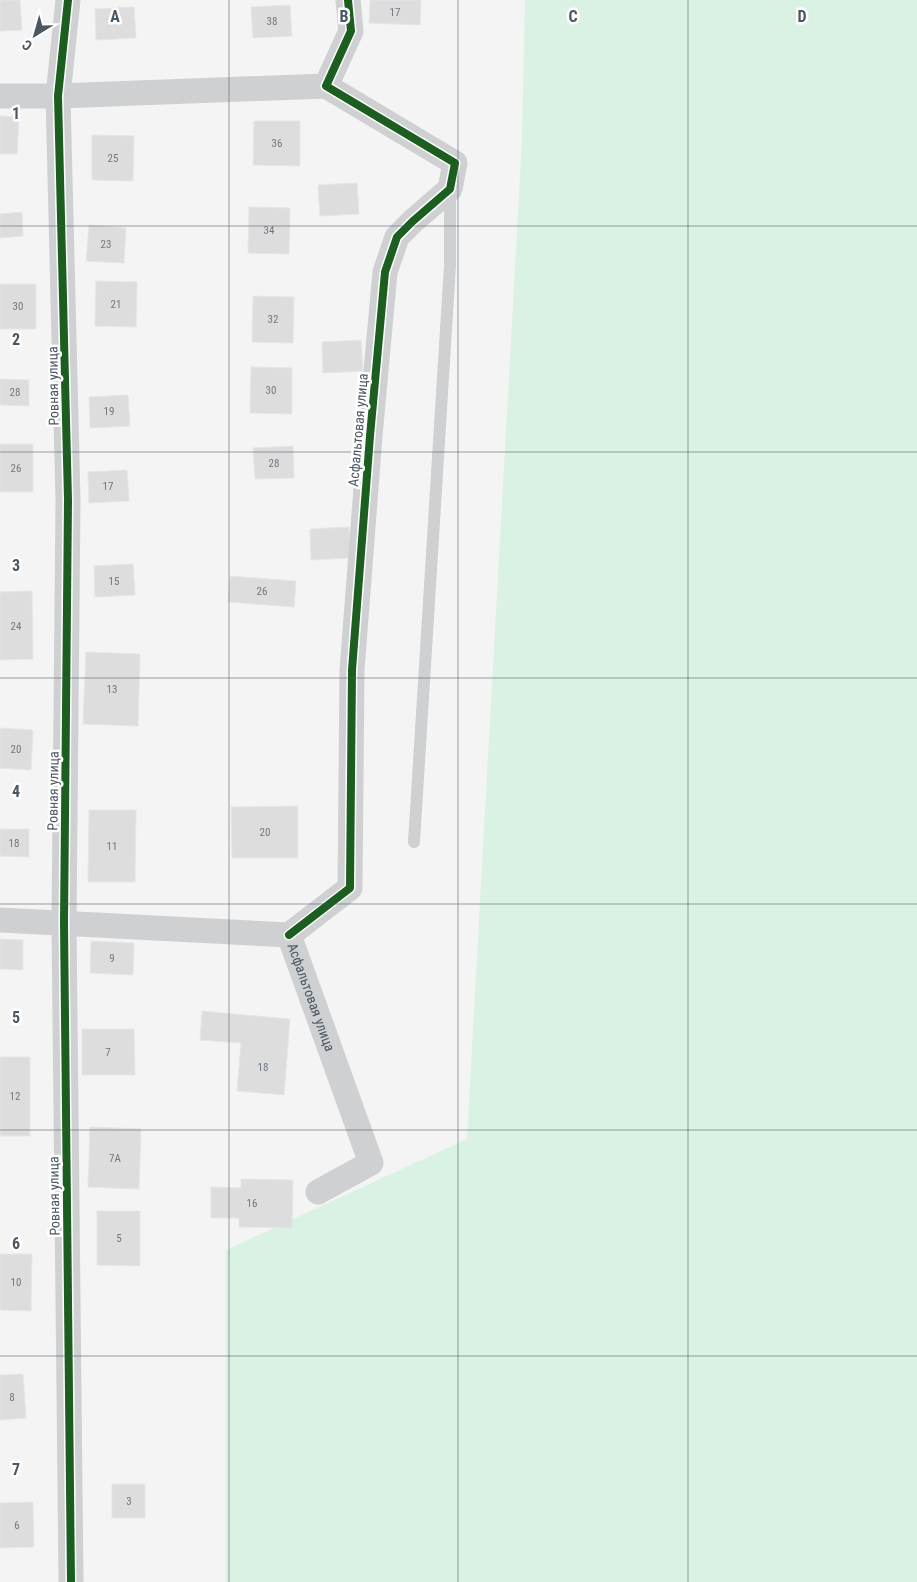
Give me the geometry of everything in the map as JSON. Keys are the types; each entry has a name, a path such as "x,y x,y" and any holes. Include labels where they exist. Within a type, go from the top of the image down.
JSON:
{"street":[{"name":"Ровная улица","path":"68,0 58,96 68,500 64,923 71,1582"},
{"path":"326,86 351,30 348,0"},
{"path":"0,96 58,96 326,86 454,163 450,190"},
{"name":"Асфальтовая улица","path":"318,1192 370,1163 289,935 350,888 352,670 385,272 397,237 450,190"},
{"path":"0,920 289,935"}],"lane":[{"path":"414,842 450,265 450,190"}],"green space":[{"path":"525,0 917,0 917,1582 226,1582 226,1250 467,1139 522,140"}],"building":[{"path":"0,0 20,0 22,30 0,31"},
{"path":"370,0 421,0 420,25 369,23"},
{"path":"290,5 292,36 253,38 251,7"},
{"path":"134,7 136,38 96,40 95,9"},
{"path":"0,116 19,117 17,154 0,154"},
{"path":"254,121 300,121 300,166 253,165"},
{"path":"92,135 134,136 133,181 92,180"},
{"path":"357,183 359,214 320,216 318,185"},
{"path":"249,207 290,208 289,254 248,253"},
{"path":"22,212 23,236 0,238 0,214"},
{"path":"89,225 126,228 124,263 86,261"},
{"path":"96,281 137,282 136,327 95,326"},
{"path":"0,284 36,284 36,329 0,329"},
{"path":"253,296 294,297 293,343 252,342"},
{"path":"361,340 363,371 323,373 322,342"},
{"path":"251,367 292,368 292,414 250,413"},
{"path":"0,379 29,380 29,406 0,405"},
{"path":"128,395 130,426 90,428 89,397"},
{"path":"0,444 33,444 33,492 0,492"},
{"path":"293,446 294,478 255,479 253,448"},
{"path":"127,470 129,501 89,503 88,472"},
{"path":"349,527 351,558 311,560 310,529"},
{"path":"133,564 135,595 95,597 94,566"},
{"path":"230,576 296,581 294,607 228,602"},
{"path":"32,591 33,659 0,660 0,592"},
{"path":"86,652 140,654 138,726 83,724"},
{"path":"0,728 33,730 31,770 0,768"},
{"path":"298,806 298,858 232,858 231,807"},
{"path":"89,810 136,810 135,882 88,882"},
{"path":"0,829 29,829 29,857 0,856"},
{"path":"0,939 23,940 23,970 0,969"},
{"path":"91,941 134,943 133,975 90,973"},
{"path":"202,1011 290,1019 284,1095 237,1091 241,1043 200,1040"},
{"path":"82,1029 134,1029 135,1075 82,1075"},
{"path":"0,1057 30,1057 30,1136 0,1136"},
{"path":"90,1127 141,1129 139,1189 88,1187"},
{"path":"241,1179 293,1180 292,1228 239,1227 239,1218 211,1218 211,1187 241,1188"},
{"path":"97,1211 140,1211 140,1266 97,1265"},
{"path":"0,1254 32,1254 31,1311 0,1310"},
{"path":"23,1374 26,1418 0,1420 0,1375"},
{"path":"112,1484 145,1484 145,1518 112,1518"},
{"path":"33,1502 34,1547 0,1548 0,1503"}],"cycle path":[{"path":"68,0 58,96 68,500 64,923 71,1582"},
{"path":"289,935 350,888 352,670 385,272 397,237 450,189 455,163 326,86 351,31 348,0"}]}
